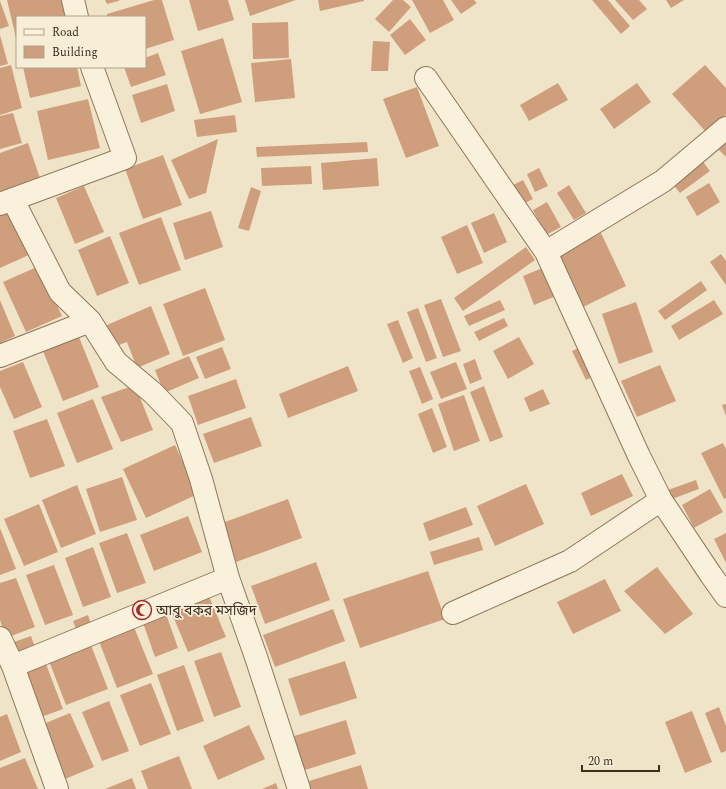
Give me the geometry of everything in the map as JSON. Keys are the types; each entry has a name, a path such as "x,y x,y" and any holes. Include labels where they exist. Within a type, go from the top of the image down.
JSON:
{"street":[{"path":"73,0 77,16"},
{"path":"7,201 125,158 92,68"},
{"path":"426,78 546,252 636,449 661,500 726,596"},
{"path":"546,252 663,181 726,128"},
{"path":"7,201 15,204 60,292 90,321 116,362 153,393 182,423 201,479 228,578 256,656 299,789"},
{"path":"0,356 90,321"},
{"path":"453,614 570,561 661,500"},
{"path":"13,666 228,578"},
{"path":"0,638 13,666 57,789"}],"building":[{"path":"7,0 62,0 66,16 16,16 16,38"},
{"path":"105,0 119,0 119,1 107,4"},
{"path":"154,0 162,0 174,40 146,49 146,16 107,16 107,14"},
{"path":"189,0 228,0 234,20 198,31"},
{"path":"245,0 296,0 250,16"},
{"path":"318,0 364,0 364,1 320,11"},
{"path":"393,0 403,0 411,7 389,32 375,19"},
{"path":"412,0 443,0 454,20 430,33"},
{"path":"451,0 474,0 477,3 461,14"},
{"path":"592,0 608,0 630,26 621,34"},
{"path":"615,0 639,0 647,9 633,20"},
{"path":"666,0 684,0 671,8"},
{"path":"0,1 9,26 0,29"},
{"path":"410,19 426,40 405,55 390,35"},
{"path":"288,22 289,58 253,59 252,23"},
{"path":"0,35 8,64 0,66"},
{"path":"223,38 242,102 200,114 181,51"},
{"path":"373,41 390,42 388,71 371,71"},
{"path":"158,53 166,75 131,87 124,68 146,68 146,58"},
{"path":"291,59 295,98 255,102 251,63"},
{"path":"11,65 22,108 0,115 0,68"},
{"path":"705,65 726,88 726,115 706,132 672,94"},
{"path":"23,68 77,68 81,86 30,98"},
{"path":"558,83 568,100 529,121 520,105"},
{"path":"637,83 651,102 614,129 600,109"},
{"path":"167,84 175,111 141,123 132,95"},
{"path":"417,87 439,146 406,158 383,99"},
{"path":"88,99 100,148 48,160 37,111"},
{"path":"13,113 22,143 0,149 0,116"},
{"path":"235,115 237,132 197,137 194,120"},
{"path":"726,137 726,157 716,147"},
{"path":"218,139 206,193 189,199 171,160"},
{"path":"367,142 368,152 257,157 256,147"},
{"path":"28,143 42,184 0,198 0,153"},
{"path":"163,155 182,205 143,219 125,169"},
{"path":"377,158 379,186 323,190 321,163"},
{"path":"701,159 710,171 680,193 671,182"},
{"path":"311,166 312,184 262,186 261,168"},
{"path":"539,168 548,186 535,192 527,174"},
{"path":"523,180 533,199 523,204 513,185"},
{"path":"709,183 720,202 697,216 686,197"},
{"path":"569,185 586,213 574,220 557,193"},
{"path":"84,186 104,232 75,244 56,198"},
{"path":"251,187 261,191 249,231 238,228"},
{"path":"547,202 561,227 546,235 533,210"},
{"path":"10,208 31,254 0,268 0,212"},
{"path":"211,211 223,247 185,260 173,223"},
{"path":"494,213 507,242 484,253 471,223"},
{"path":"161,217 181,270 139,285 119,233"},
{"path":"467,225 483,263 457,274 441,237"},
{"path":"601,233 626,286 583,307 557,254"},
{"path":"110,236 129,283 97,296 78,250"},
{"path":"526,247 535,260 463,311 454,298"},
{"path":"721,254 726,261 726,285 710,262"},
{"path":"39,266 62,316 26,332 3,282"},
{"path":"545,267 556,296 534,305 523,276"},
{"path":"701,281 707,290 665,320 658,311"},
{"path":"205,288 225,340 183,356 163,304"},
{"path":"441,299 461,351 443,357 424,305"},
{"path":"0,300 15,336 0,343"},
{"path":"500,300 505,310 469,326 464,316"},
{"path":"714,300 723,314 679,340 671,326"},
{"path":"636,302 653,352 619,364 602,314"},
{"path":"151,306 170,354 137,368 127,342 116,346 107,325"},
{"path":"418,308 437,358 426,362 407,312"},
{"path":"504,318 508,326 479,341 474,332"},
{"path":"398,320 413,358 403,363 387,324"},
{"path":"79,337 99,387 63,401 43,351"},
{"path":"519,337 534,364 508,379 493,351"},
{"path":"222,347 231,369 205,379 196,357"},
{"path":"578,348 592,377 586,380 572,351"},
{"path":"189,356 199,378 164,393 155,370"},
{"path":"475,359 482,379 470,384 463,364"},
{"path":"23,362 42,407 14,419 0,387 0,371"},
{"path":"456,362 467,389 441,399 430,372"},
{"path":"660,365 676,401 637,417 621,381"},
{"path":"348,366 358,391 288,418 279,394"},
{"path":"420,367 433,399 422,404 409,371"},
{"path":"236,379 246,408 198,425 188,396"},
{"path":"135,385 153,430 121,442 101,397"},
{"path":"484,386 503,437 490,442 470,392"},
{"path":"543,389 550,404 530,412 524,398"},
{"path":"464,395 480,441 454,451 438,404"},
{"path":"93,399 113,449 77,463 57,413"},
{"path":"726,404 726,416 722,405"},
{"path":"432,408 447,447 433,453 418,414"},
{"path":"251,417 262,446 214,463 203,434"},
{"path":"47,419 65,466 30,478 13,431"},
{"path":"723,443 726,449 726,498 724,499 701,453"},
{"path":"175,445 198,494 146,518 123,469"},
{"path":"622,474 633,496 591,516 581,493"},
{"path":"122,477 137,520 100,532 86,489"},
{"path":"696,480 699,489 672,499 668,490"},
{"path":"526,484 544,524 495,546 477,506"},
{"path":"77,485 96,534 61,548 42,500"},
{"path":"710,489 723,512 694,528 682,505"},
{"path":"288,499 302,538 236,562 222,523"},
{"path":"39,504 58,552 24,566 4,519"},
{"path":"466,507 473,525 429,541 423,523"},
{"path":"188,516 202,552 154,571 140,535"},
{"path":"0,528 16,569 0,575"},
{"path":"127,533 146,583 117,593 99,543"},
{"path":"726,533 726,563 714,539"},
{"path":"479,537 483,550 434,565 430,552"},
{"path":"93,547 111,597 83,607 65,558"},
{"path":"316,562 330,600 265,624 251,586"},
{"path":"54,565 73,615 45,625 26,575"},
{"path":"657,567 693,614 665,634 624,591"},
{"path":"428,571 445,619 360,648 343,599"},
{"path":"16,578 35,627 6,638 0,620 0,583"},
{"path":"605,579 621,611 573,634 557,602"},
{"path":"206,589 226,637 188,652 168,604"},
{"path":"333,609 345,641 275,667 263,635"},
{"path":"165,611 178,648 155,657 142,620"},
{"path":"88,615 92,627 77,632 73,621"},
{"path":"132,622 153,674 117,688 97,636"},
{"path":"31,636 36,650 17,657 11,643"},
{"path":"89,640 108,689 66,705 47,656"},
{"path":"221,652 241,707 214,717 194,661"},
{"path":"345,661 357,698 300,716 288,679"},
{"path":"46,664 63,709 33,720 17,674"},
{"path":"184,665 204,721 177,731 157,675"},
{"path":"151,683 171,734 140,746 120,695"},
{"path":"109,701 129,751 102,761 82,712"},
{"path":"719,707 726,726 726,751 721,753 705,713"},
{"path":"692,711 712,762 685,773 665,722"},
{"path":"70,713 94,767 65,779 41,725"},
{"path":"7,714 21,752 0,761 0,717"},
{"path":"346,720 356,754 302,771 291,737"},
{"path":"249,725 265,759 218,780 203,746"},
{"path":"179,756 192,789 148,789 141,771"},
{"path":"25,758 38,789 0,789 0,768"},
{"path":"361,765 368,789 311,789 309,781"},
{"path":"132,778 136,789 105,789"},
{"path":"276,783 278,789 262,789"}],"place":[{"name":"আবু বকর মসজিদ","path":"142,610"}]}
